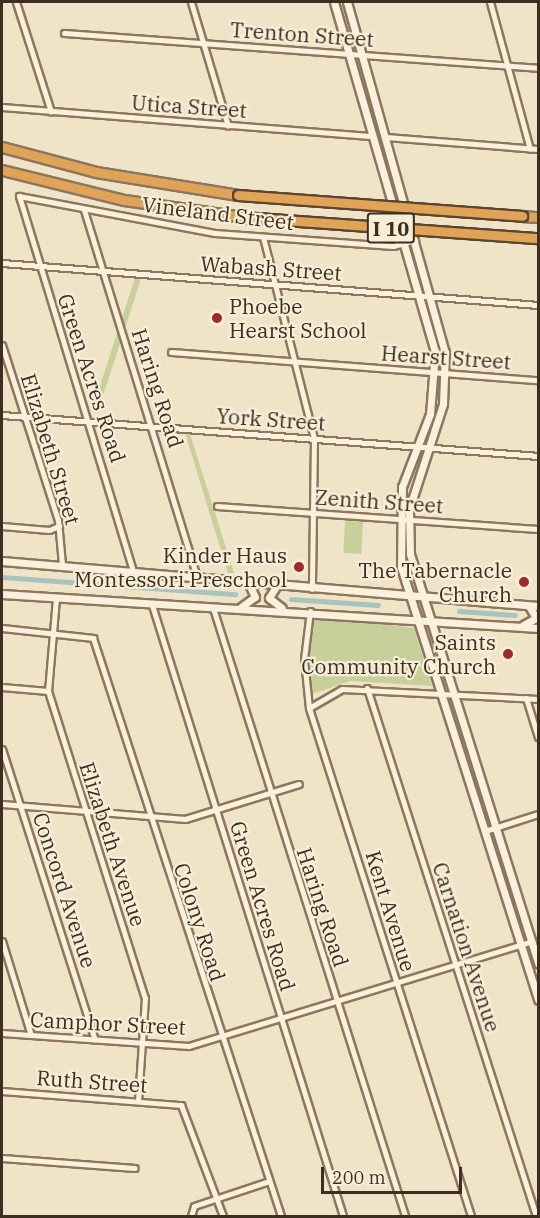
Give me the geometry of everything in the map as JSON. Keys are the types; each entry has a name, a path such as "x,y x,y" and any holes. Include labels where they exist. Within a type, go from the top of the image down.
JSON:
{"highway":[{"name":"I 10","path":"2,147 96,172 238,195 538,217"},
{"name":"I 10","path":"2,170 124,200 243,217 538,238"}],"street":[{"path":"16,2 51,112"},
{"path":"190,2 228,126"},
{"path":"334,2 420,296 436,373 432,408 402,487 398,520 410,596 538,1000"},
{"path":"347,2 432,297 447,374 439,422 428,447 409,520 410,554 538,963"},
{"path":"490,2 530,149"},
{"name":"Trenton Street","path":"64,33 538,68"},
{"name":"Utica Street","path":"2,107 374,136"},
{"path":"370,124 386,137 538,149"},
{"name":"Vineland Street","path":"19,196 84,210 263,237 393,246 415,240"},
{"name":"Green Acres Road","path":"19,196 38,267 133,571"},
{"name":"Haring Road","path":"84,210 154,427 197,577"},
{"path":"263,237 299,362 314,439 316,513 312,589"},
{"name":"Wabash Street","path":"2,264 538,305"},
{"name":"Elizabeth Street","path":"2,345 4,359 60,526 62,565"},
{"name":"Hearst Street","path":"171,352 538,380"},
{"name":"York Street","path":"2,415 538,456"},
{"name":"Zenith Street","path":"217,506 538,529"},
{"path":"2,526 60,526"},
{"path":"2,561 133,571 312,589 538,606"},
{"path":"238,608 256,593 244,582"},
{"path":"277,585 269,598 284,610"},
{"path":"2,594 152,605 310,611 538,628"},
{"name":"Elizabeth Avenue","path":"56,598 48,691 145,998 138,1101"},
{"name":"Green Acres Road","path":"152,605 343,1216"},
{"path":"518,627 536,618 528,606"},
{"name":"Haring Road","path":"213,608 269,793 405,1216"},
{"name":"Kent Avenue","path":"310,611 304,658 309,708 471,1216"},
{"path":"2,628 53,632"},
{"name":"Colony Road","path":"53,632 91,636 220,1037 281,1216"},
{"path":"2,687 48,691"},
{"path":"309,708 335,691 367,688 538,699"},
{"name":"Carnation Avenue","path":"367,688 536,1216"},
{"path":"526,698 538,737"},
{"name":"Concord Avenue","path":"2,750 95,1040"},
{"path":"2,804 150,818 185,819 299,784"},
{"path":"485,831 538,814"},
{"path":"2,941 31,1035"},
{"name":"Camphor Street","path":"2,1033 189,1046 520,941 531,941"},
{"name":"Ruth Street","path":"2,1091 180,1105 216,1200"},
{"path":"2,1158 135,1168"},
{"path":"191,1216 192,1208 269,1181"},
{"path":"216,1200 223,1216"}],"green space":[{"path":"135,278 141,280 104,394 98,392"},
{"path":"185,433 190,434 234,573 228,573"},
{"path":"345,521 363,522 361,554 343,553"},
{"path":"315,616 414,628 432,686 350,681 310,695 307,655"}],"waterway":[{"path":"2,577 235,594"},
{"path":"291,599 378,605"},
{"path":"459,611 515,615"}],"place":[{"name":"Phoebe Hearst School","path":"217,318"},
{"name":"Kinder Haus Montessori Preschool","path":"299,567"},
{"name":"The Tabernacle Church","path":"524,582"},
{"name":"Saints Community Church","path":"508,654"}]}
